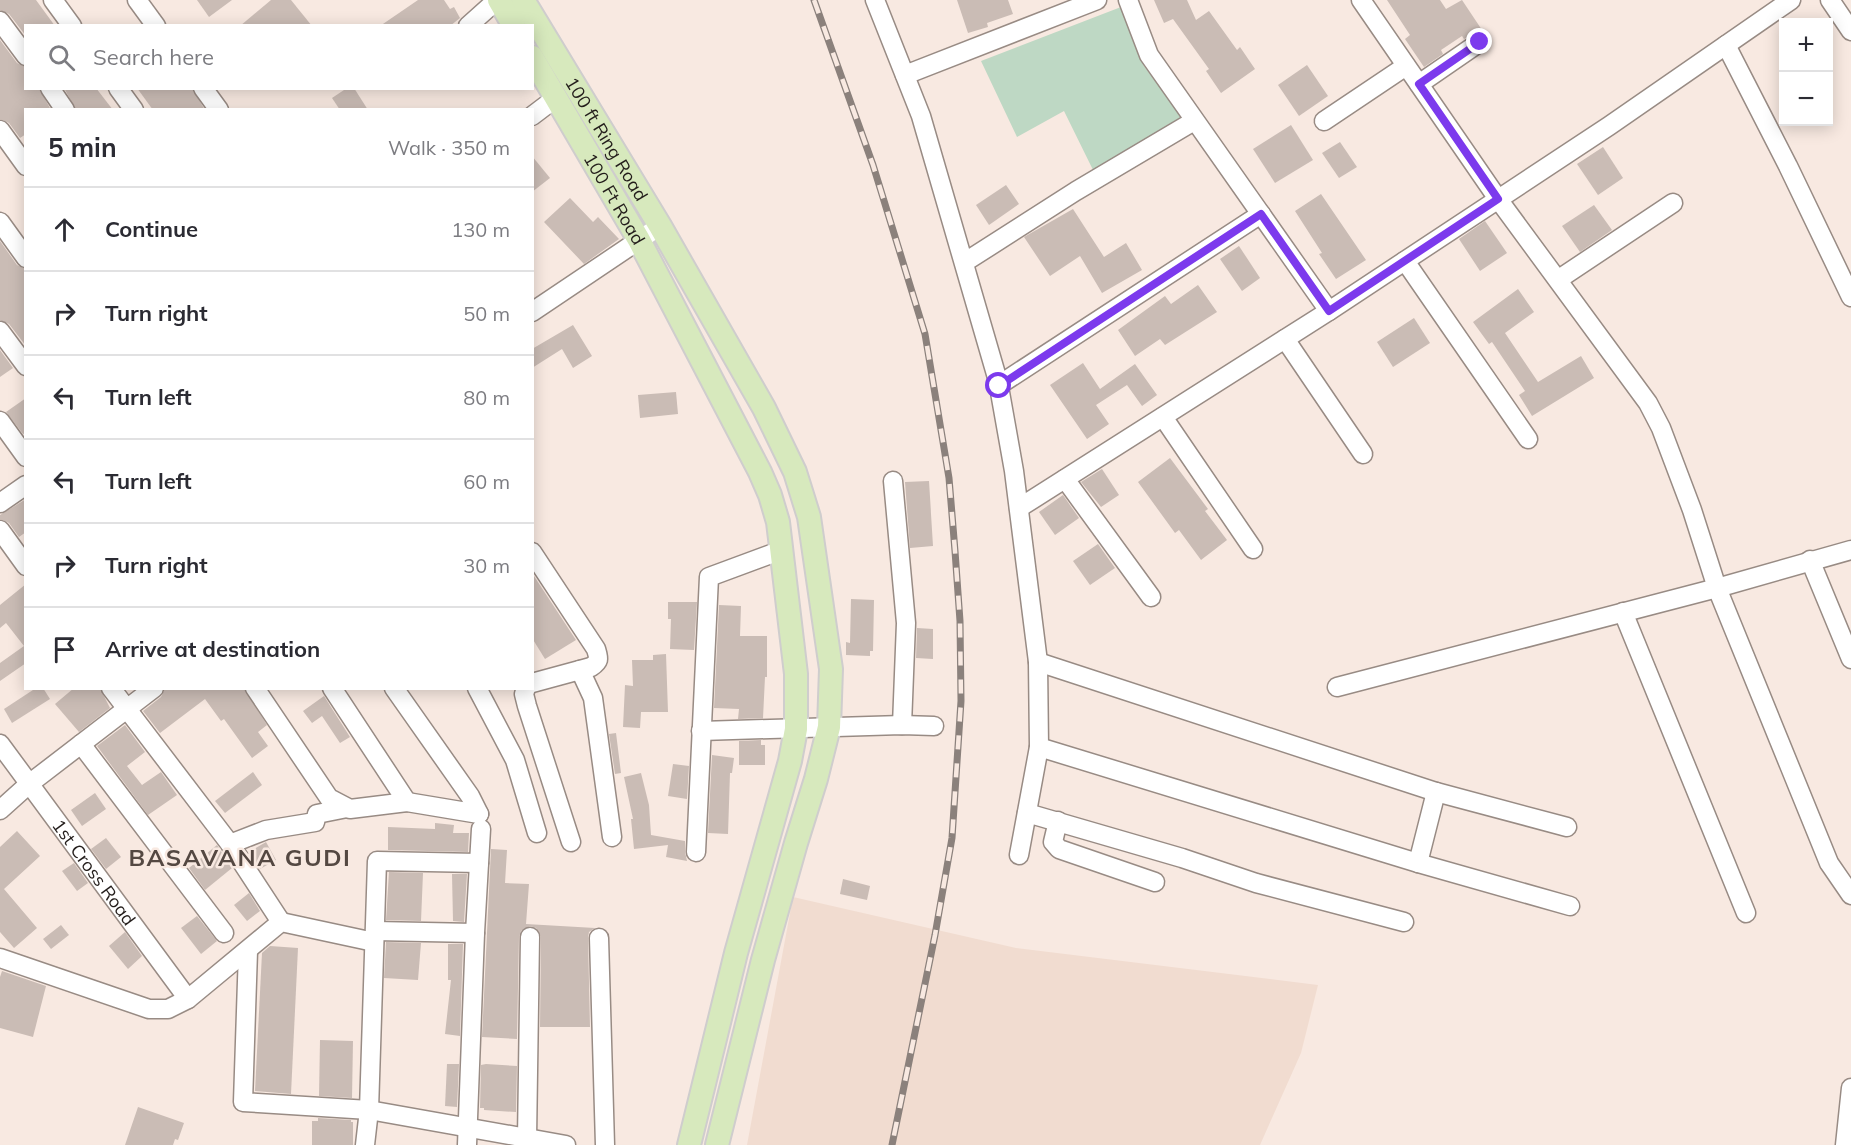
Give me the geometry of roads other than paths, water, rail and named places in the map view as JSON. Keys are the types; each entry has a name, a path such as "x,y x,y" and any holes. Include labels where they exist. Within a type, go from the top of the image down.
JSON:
{"main road":[{"path":"498,0 513,24"},
{"name":"100 ft Ring Road","path":"523,0 660,226 764,408 795,472 809,517 831,669 829,727 816,779 795,843 762,960 717,1145"},
{"name":"100 Ft Road","path":"534,60 660,279 760,472 778,522 796,674 796,729 790,761 736,953 689,1145"}],"street":[{"path":"53,0 71,24"},
{"path":"137,0 155,24"},
{"path":"470,24 498,0"},
{"path":"875,0 921,116 999,386 1019,508 1038,662 1039,747 1019,855"},
{"path":"905,75 1097,0"},
{"path":"1128,0 1149,54 1329,311"},
{"path":"1361,0 1498,199 1636,386 1661,428 1692,510 1717,588 1829,862 1851,895"},
{"path":"1019,508 1405,261 1609,126 1791,0"},
{"path":"1830,0 1851,31"},
{"path":"0,21 24,53"},
{"path":"1419,84 1480,42"},
{"path":"1726,45 1851,297"},
{"path":"1324,121 1406,66"},
{"path":"51,90 64,108"},
{"path":"119,90 133,108"},
{"path":"534,114 557,97"},
{"path":"965,262 1076,191 1194,121"},
{"path":"0,130 24,163"},
{"path":"1559,279 1673,203"},
{"path":"999,386 1261,214"},
{"path":"0,222 24,255"},
{"path":"534,311 660,226"},
{"path":"1405,261 1528,439"},
{"path":"0,332 24,363"},
{"path":"1285,339 1363,454"},
{"path":"1163,417 1253,549"},
{"path":"0,421 24,454"},
{"path":"1065,479 1151,597"},
{"path":"893,480 906,623 902,725"},
{"path":"0,503 24,486"},
{"path":"0,530 24,563"},
{"path":"696,852 708,578 782,550"},
{"path":"1337,687 1717,588 1851,550"},
{"path":"534,555 596,649 599,658 598,662 580,670 534,682"},
{"path":"1810,560 1851,659"},
{"path":"1623,612 1746,913"},
{"path":"1038,662 1436,792 1567,827"},
{"path":"580,670 593,698 612,837"},
{"path":"112,690 230,844 281,922 374,937 475,933"},
{"path":"0,810 29,784 151,690"},
{"path":"256,690 329,798 348,808"},
{"path":"333,690 407,802"},
{"path":"395,690 470,796 480,821 468,1137"},
{"path":"478,690 515,760 537,833"},
{"path":"527,690 524,694 527,706 571,842"},
{"path":"701,731 934,726"},
{"name":"1st Cross Road","path":"0,744 188,999"},
{"path":"81,744 224,933"},
{"path":"1039,747 1418,863 1570,906"},
{"path":"1418,863 1436,792"},
{"path":"230,844 266,830 315,822 317,814 348,808 407,802 480,821"},
{"path":"1027,813 1182,858 1256,883 1404,922"},
{"path":"1058,821 1053,842 1059,849 1155,882"},
{"path":"365,1145 369,1110 377,861 479,862"},
{"path":"0,957 149,1009 168,1009 188,999 281,922"},
{"path":"527,1138 530,937"},
{"path":"599,938 605,1145"},
{"path":"248,951 243,1102 369,1110 468,1137 527,1138 566,1145"},
{"path":"1845,1145 1851,1088"}],"railway":[{"path":"814,0 873,165 925,334 949,478 960,621 961,701 952,838 935,935 892,1145"}],"district":[{"name":"BASAVANA GUDI","path":"240,857"}]}
